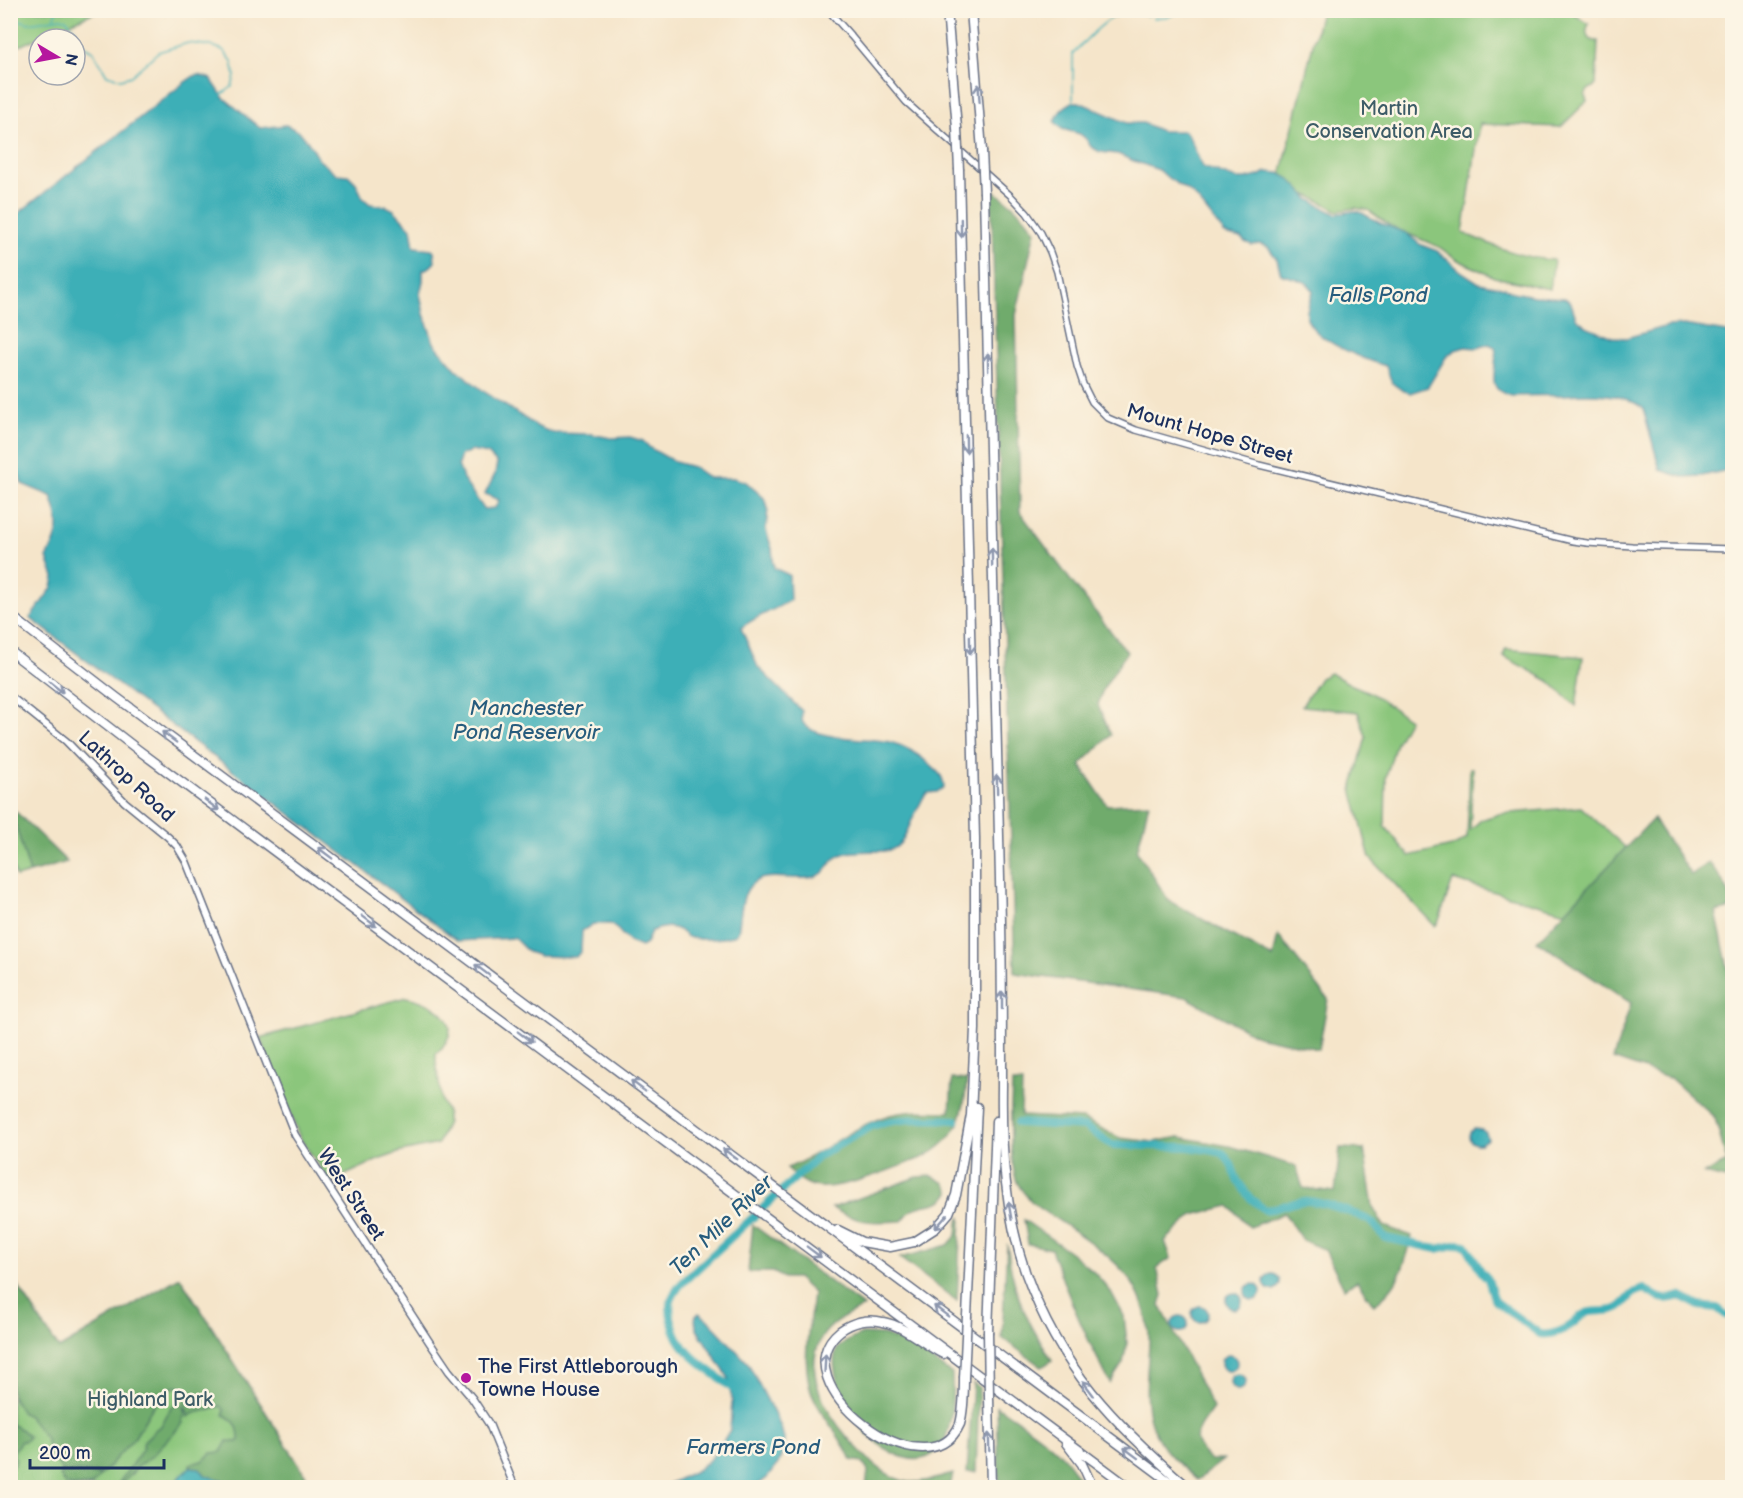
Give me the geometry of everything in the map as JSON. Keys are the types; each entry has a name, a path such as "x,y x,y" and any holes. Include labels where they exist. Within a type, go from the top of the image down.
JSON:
{"highway":[{"path":"947,10 959,170 979,972 964,1378 961,1421 949,1451"},
{"path":"971,10 984,193 1002,973 1000,1086 988,1332 991,1488"},
{"path":"10,615 116,698 1178,1488"},
{"path":"10,651 146,756 1130,1488"},
{"path":"814,1217 862,1242 883,1247 908,1244 936,1228 949,1213 956,1195 975,1085"},
{"path":"1000,1086 1003,1161 1009,1209 1023,1265 1045,1318 1068,1360 1103,1406 1130,1436 1189,1488"},
{"path":"839,1412 825,1376 823,1365 825,1354 835,1336 856,1323 876,1320 893,1325 963,1363"},
{"path":"1058,1434 1082,1464 1093,1488"}],"main road":[{"name":"Lathrop Road","path":"10,696 56,733 128,805 168,837 186,861 201,896"},
{"name":"West Street","path":"201,896 295,1135 424,1334 485,1418 515,1488"}],"street":[{"name":"Mount Hope Street","path":"828,10 906,102 1010,195 1041,232 1057,272 1083,384 1092,402 1108,418 1136,430 1259,465 1572,541 1632,546 1732,549"}],"green space":[{"path":"11,10 97,11 62,27 27,27 27,43 15,48 14,45 11,47"},
{"name":"Martin Conservation Area","path":"1321,11 1569,11 1589,24 1588,36 1591,40 1598,41 1596,85 1585,95 1587,101 1561,127 1480,124 1463,233 1519,254 1554,260 1550,289 1494,277 1456,259 1439,247 1392,227 1368,210 1355,208 1338,211 1312,197 1279,184"},
{"path":"991,189 1015,208 1035,231 1016,315 1020,512 1127,652 1103,689 1098,705 1111,735 1080,765 1107,805 1149,803 1137,851 1169,901 1273,958 1278,935 1328,999 1319,1049 1257,1036 1186,997 1015,973"},
{"path":"1506,649 1583,657 1576,706 1549,681 1503,656"},
{"path":"1330,673 1371,693 1409,719 1396,743 1386,777 1385,826 1409,856 1456,845 1467,838 1470,768 1473,768 1470,830 1481,820 1499,814 1581,807 1626,848 1565,912 1453,880 1435,926 1370,858 1352,789 1366,737 1358,712 1302,706 1320,678"},
{"path":"11,807 67,862 30,873 11,815"},
{"path":"11,815 30,873 16,877 11,862"},
{"path":"1653,819 1691,875 1709,862 1724,884 1732,902 1732,908 1716,912 1732,982 1732,1175 1725,1179 1704,1174 1727,1162 1715,1118 1669,1077 1613,1059 1631,1003 1537,941"},
{"path":"406,997 429,1004 445,1017 449,1025 449,1034 445,1043 436,1054 442,1102 447,1112 447,1122 438,1144 401,1152 378,1160 330,1182 300,1138 260,1038"},
{"path":"952,1079 967,1080 961,1115 952,1134 945,1142 924,1157 868,1178 837,1186 813,1186 805,1183 787,1168 863,1126 890,1115 912,1111 950,1112"},
{"path":"1012,1083 1022,1083 1021,1116 1083,1119 1120,1138 1154,1142 1179,1137 1229,1146 1296,1166 1303,1188 1335,1192 1340,1148 1364,1149 1373,1207 1384,1226 1412,1236 1398,1279 1374,1305 1357,1281 1344,1288 1325,1250 1302,1240 1284,1213 1250,1227 1229,1206 1193,1215 1165,1241 1171,1258 1157,1268 1163,1295 1160,1305 1213,1408 1199,1429 1196,1440 1203,1453 1211,1460 1223,1460 1197,1480 1165,1449 1157,1437 1148,1414 1147,1318 1131,1281 1099,1249 1034,1204 1017,1182 1011,1147"},
{"path":"932,1176 945,1183 950,1192 942,1201 912,1210 902,1221 866,1221 850,1217 832,1208 917,1177"},
{"path":"961,1217 957,1301 900,1258 948,1245 957,1235 958,1222"},
{"path":"1024,1220 1070,1252 1096,1274 1111,1292 1124,1316 1127,1343 1123,1363 1110,1383 1078,1317 1051,1249 1028,1244"},
{"path":"753,1225 864,1307 840,1320 824,1333 816,1355 815,1370 818,1386 841,1430 867,1458 889,1475 914,1482 953,1474 950,1487 866,1487 868,1471 862,1462 851,1460 811,1391 806,1355 813,1293 797,1278 784,1278 773,1272 748,1272"},
{"path":"1007,1244 1019,1299 1034,1331 1052,1360 1042,1367 1002,1338"},
{"name":"Highland Park","path":"180,1277 313,1487 11,1488 11,1279 14,1280 59,1349"},
{"name":"Highland Park","path":"180,1277 313,1487 234,1487 222,1480 206,1476 199,1468 190,1467 190,1464 203,1461 211,1453 221,1452 227,1441 237,1442 239,1435 236,1425 224,1415 224,1409 220,1406 188,1417 184,1393 180,1387 173,1387 152,1408 135,1437 103,1473 62,1471 45,1437 28,1416 22,1413 11,1395 10,1279 14,1280 59,1349"},
{"path":"862,1334 884,1335 908,1344 952,1374 952,1403 947,1434 938,1450 928,1457 905,1458 872,1439 857,1421 842,1394 834,1366 836,1352 840,1346"},
{"path":"973,1383 979,1387 976,1472 967,1472"},
{"path":"178,1403 185,1410 183,1423 152,1456 119,1487 116,1487 142,1450 144,1441 161,1426 170,1409"},
{"path":"997,1406 1057,1451 1075,1474 1081,1487 999,1487"},
{"path":"11,1424 29,1437 20,1442 13,1453 16,1460 11,1468"},
{"path":"60,1473 101,1475 91,1486 71,1486 61,1479"}],"water":[{"name":"Manchester Pond Reservoir","path":"199,75 211,79 223,97 260,128 286,125 300,132 319,160 337,174 348,175 356,183 363,198 370,204 386,206 394,210 411,228 414,247 434,251 435,262 423,270 420,294 434,343 456,369 486,393 538,427 553,433 591,434 611,438 630,437 643,441 666,457 693,467 709,478 734,478 746,482 764,498 768,508 766,530 772,549 774,568 789,575 790,600 741,628 758,667 802,711 803,723 811,729 832,736 881,740 896,744 916,754 940,774 944,787 937,792 927,793 923,798 900,844 890,850 843,854 815,877 770,877 757,880 745,894 738,932 729,937 691,938 676,928 665,928 651,931 646,944 641,947 629,942 610,924 593,924 582,931 581,951 576,957 540,956 528,952 514,938 458,941 30,618 52,588 54,577 47,558 55,541 58,521 51,496 22,484 10,447 11,219 194,76","holes":["471,451 488,454 497,463 495,474 485,494 499,500 495,508 484,509 464,481 458,465 461,455"]},
{"name":"Falls Pond","path":"1073,102 1079,102 1127,123 1143,123 1161,131 1185,131 1203,167 1236,179 1246,179 1267,172 1279,173 1290,179 1309,199 1326,209 1336,214 1355,211 1362,213 1406,233 1421,245 1437,251 1479,283 1534,296 1565,298 1571,303 1576,318 1588,327 1612,337 1626,338 1668,326 1684,325 1732,333 1732,469 1702,476 1683,477 1660,470 1643,408 1625,399 1595,394 1512,396 1503,393 1494,383 1495,347 1489,344 1478,348 1465,347 1455,350 1446,357 1428,387 1410,393 1402,390 1392,383 1386,366 1342,348 1319,334 1307,318 1307,308 1313,291 1303,281 1281,274 1277,259 1268,247 1260,244 1252,245 1241,238 1225,234 1190,192 1159,170 1118,154 1100,152 1091,147 1080,134 1062,129 1055,122 1062,110"},
{"path":"1474,1129 1482,1130 1488,1139 1480,1144 1473,1142 1469,1135"},
{"path":"1272,1274 1278,1276 1280,1282 1278,1288 1272,1290 1266,1288 1264,1282 1266,1276"},
{"path":"1253,1284 1259,1286 1261,1292 1259,1298 1253,1300 1247,1298 1245,1292 1247,1286"},
{"path":"1234,1293 1240,1295 1242,1301 1240,1307 1234,1309 1228,1307 1226,1301 1228,1295"},
{"path":"1200,1306 1206,1308 1208,1314 1206,1320 1200,1322 1194,1320 1192,1314 1194,1308"},
{"name":"Farmers Pond","path":"699,1313 748,1363 781,1427 784,1439 783,1451 778,1464 767,1478 755,1487 663,1487 697,1470 708,1461 730,1430 732,1402 728,1377 696,1328 695,1317"},
{"path":"1180,1316 1186,1318 1188,1324 1186,1330 1180,1332 1174,1330 1172,1324 1174,1318"},
{"path":"1229,1355 1235,1357 1237,1363 1235,1369 1229,1371 1223,1369 1221,1363 1223,1357"},
{"path":"1238,1374 1244,1376 1246,1382 1244,1388 1238,1390 1232,1388 1230,1382 1232,1376"},
{"path":"190,1467 199,1468 206,1476 222,1480 234,1487 170,1487"}],"waterway":[{"path":"54,17 58,10"},
{"path":"1154,18 1171,16 1179,10"},
{"path":"1073,102 1073,53 1107,21 1116,16 1137,12 1148,16"},
{"path":"10,17 29,23 66,19 76,30 84,46 93,51 107,75 121,79 131,76 158,52 188,43 223,50 232,61 235,76 232,87 221,95"},
{"name":"Ten Mile River","path":"737,1393 690,1354 676,1334 670,1306 672,1297 681,1284 819,1156 872,1126 882,1123 913,1119 956,1120"},
{"name":"Ten Mile River","path":"1018,1123 1085,1127 1112,1145 1189,1147 1223,1153 1231,1164 1237,1180 1250,1198 1265,1210 1296,1202 1313,1202 1339,1208 1364,1218 1386,1238 1437,1249 1459,1244 1466,1245 1488,1279 1495,1301 1540,1334 1563,1330 1588,1313 1618,1308 1635,1292 1644,1289 1661,1298 1669,1299 1680,1296 1699,1306 1717,1308 1732,1317"}],"place":[{"name":"The First Attleborough Towne House","path":"466,1378"}]}
